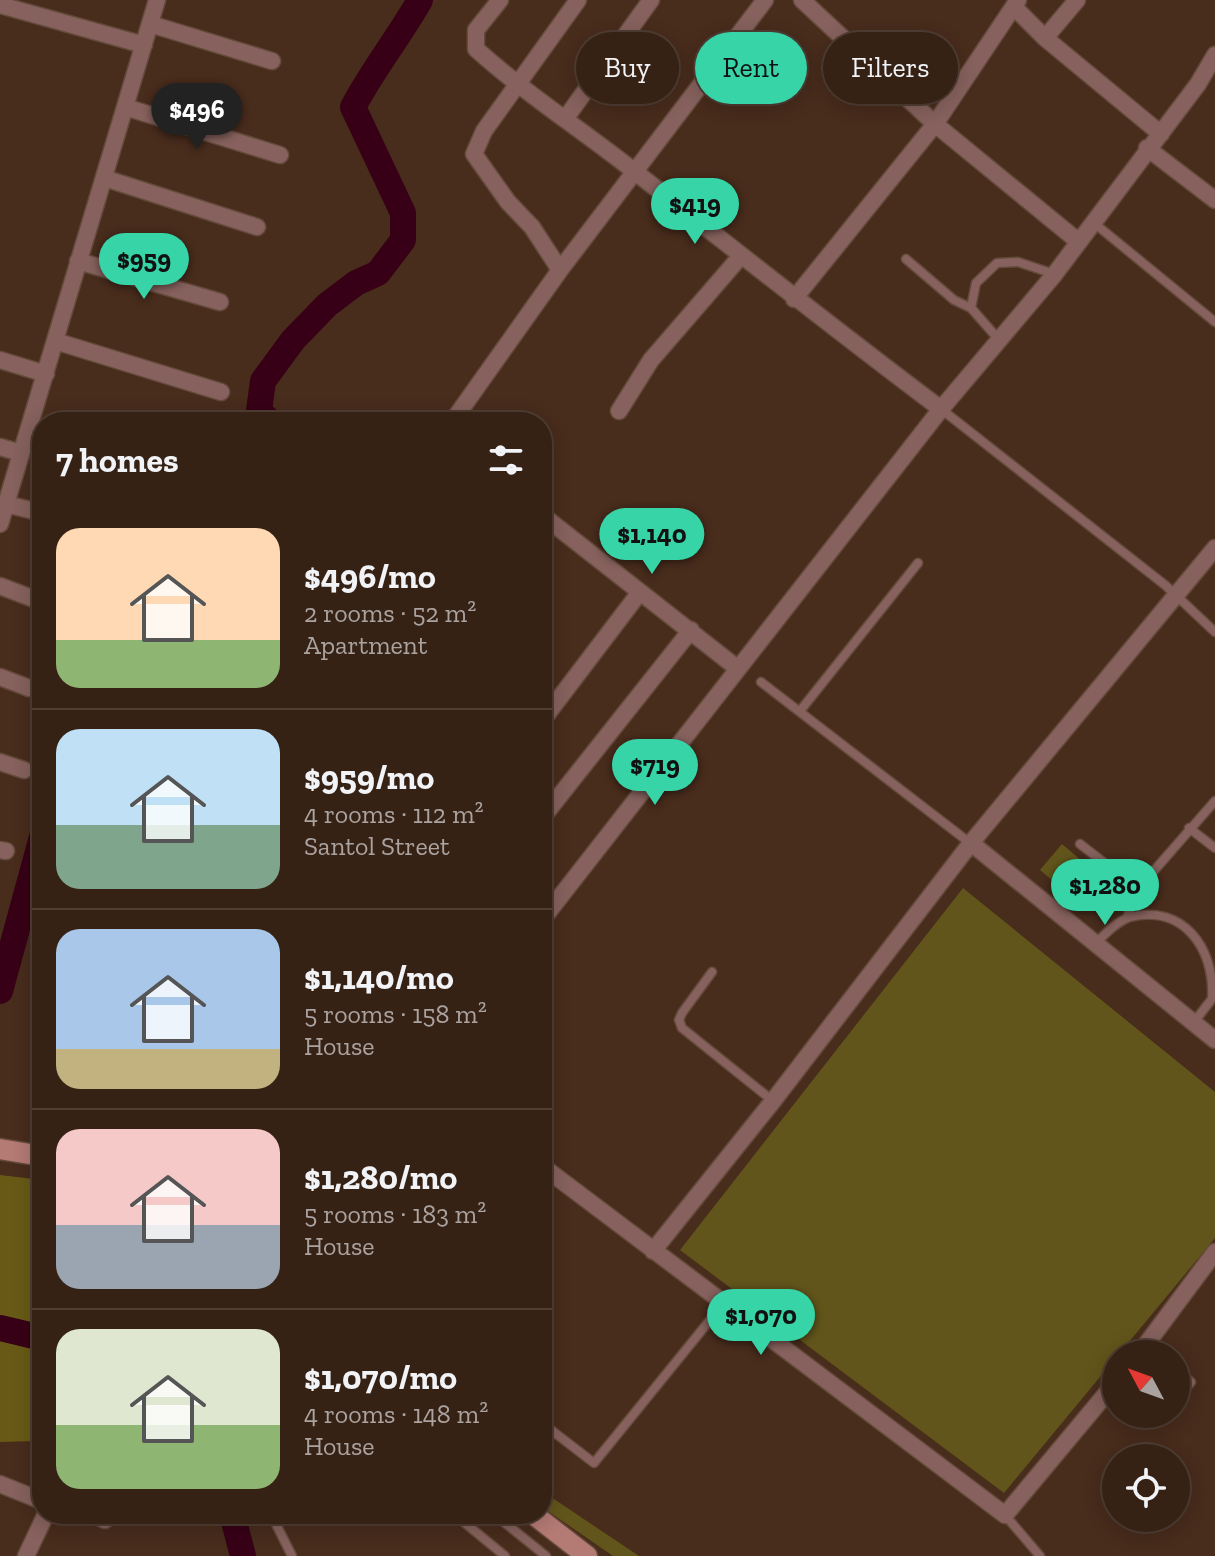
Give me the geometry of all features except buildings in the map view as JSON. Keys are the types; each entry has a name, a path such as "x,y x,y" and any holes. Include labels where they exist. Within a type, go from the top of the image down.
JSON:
{"main road":[{"path":"0,1149 32,1154"},
{"path":"546,1524 587,1556"}],"street":[{"path":"38,412 78,261 157,0"},
{"path":"500,0 474,38 476,49 516,85 635,171 740,257 941,409"},
{"path":"560,270 532,227 508,202 474,154 484,131 578,0"},
{"path":"565,119 651,0"},
{"path":"459,412 560,270 765,0"},
{"path":"802,0 935,124 1079,242"},
{"path":"1045,38 1077,0"},
{"path":"794,299 935,124 1016,4 1045,38 1161,134"},
{"path":"0,5 144,45"},
{"path":"150,24 272,61"},
{"path":"552,907 941,409 1054,275 1147,148 1161,134 1215,55"},
{"path":"125,107 280,155"},
{"path":"1147,148 1215,200"},
{"path":"104,178 257,227"},
{"path":"619,411 651,360 740,257"},
{"path":"78,261 220,302"},
{"path":"55,341 221,392"},
{"path":"0,360 46,374"},
{"path":"0,524 21,453 32,432"},
{"path":"0,447 21,453"},
{"path":"6,504 32,510"},
{"path":"552,523 737,668"},
{"path":"653,1251 773,1101 971,843 1215,548"},
{"path":"0,586 32,598"},
{"path":"552,708 640,592"},
{"path":"552,805 691,630"},
{"path":"0,677 29,688"},
{"path":"0,762 24,770"},
{"path":"971,843 1215,1040"},
{"path":"552,1174 1005,1515 1102,1399"},
{"path":"1155,1340 1215,1252"},
{"path":"0,1484 32,1497"},
{"path":"26,1556 41,1524"}],"lane":[{"path":"1094,223 1215,322"},
{"path":"906,259 954,300 971,308 1000,341"},
{"path":"971,308 976,283 997,263 1018,262 1054,275"},
{"path":"941,409 1177,595 1215,632"},
{"path":"800,711 918,563"},
{"path":"761,682 971,843"},
{"path":"1095,944 1127,918 1138,889 1215,801"},
{"path":"1189,828 1215,848"},
{"path":"1080,844 1138,889"},
{"path":"1127,918 1167,915 1202,941 1212,965 1214,996 1194,1023"},
{"path":"712,972 682,1013 679,1020 682,1028 773,1101"},
{"path":"552,1431 594,1463 723,1304"},
{"path":"1005,1515 1040,1556"},
{"path":"276,1524 292,1556"},
{"path":"466,1524 505,1556"},
{"path":"506,1524 546,1556"}],"shaded area":[{"path":"1062,844 1110,885 1088,911 1040,870"},
{"path":"963,888 1215,1092 1215,1238 1131,1340 1102,1340 1102,1375 1004,1493 680,1250"},
{"path":"0,1175 32,1179 32,1441 0,1442"},
{"path":"552,1498 639,1556 613,1556 552,1514"}],"waterway":[{"path":"260,412 263,381 293,340 327,305 356,283 378,273 403,240 403,213 353,107 420,0"},
{"path":"0,991 32,874"},
{"path":"0,1328 32,1336"},
{"path":"235,1524 243,1556"}]}
